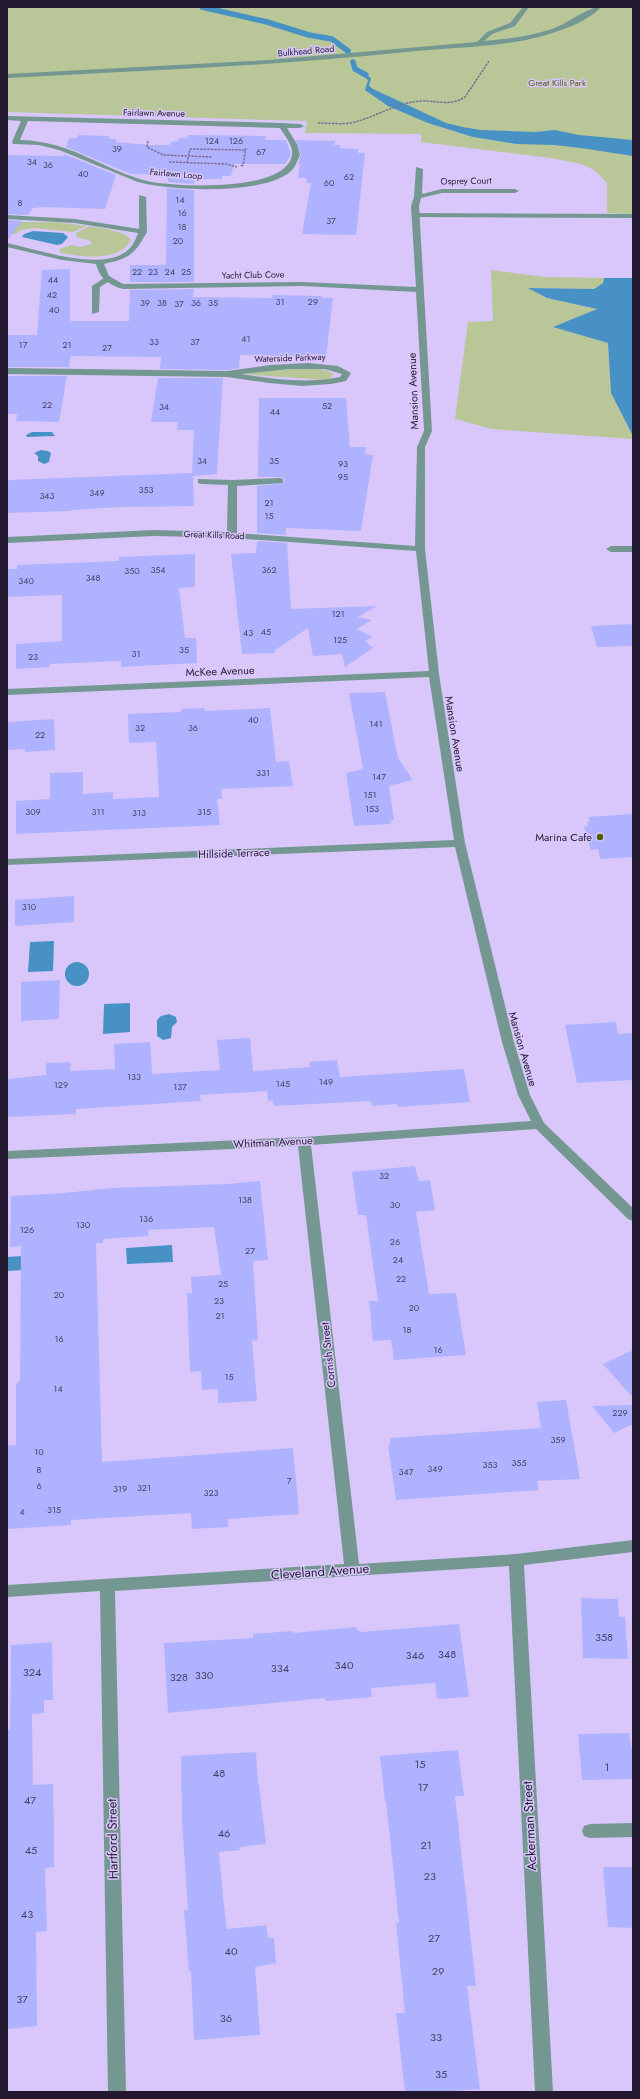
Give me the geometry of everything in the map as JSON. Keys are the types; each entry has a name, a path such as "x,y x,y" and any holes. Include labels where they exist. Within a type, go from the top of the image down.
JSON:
{"street":[{"path":"480,42 482,37 495,30 510,26 526,7"},
{"name":"Bulkhead Road","path":"7,76 266,63 346,57 506,40 551,32 571,24 598,7"},
{"name":"Fairlawn Avenue","path":"7,118 300,126"},
{"name":"Fairlawn Loop","path":"25,119 16,142 42,143 61,148 136,179 152,184 222,187 263,181 284,172 292,165 296,157 296,151 282,125"},
{"path":"420,169 416,206 633,216"},
{"name":"Osprey Court","path":"416,206 442,191 515,191"},
{"path":"7,245 78,261 100,263 115,259 133,250 140,242 143,232 142,197"},
{"name":"Mansion Avenue","path":"416,206 428,431 421,447 420,549 434,674 460,843 508,1042 524,1095 539,1126 633,1216"},
{"path":"7,217 89,221 143,232"},
{"path":"95,312 96,286 107,280 102,274 100,263"},
{"name":"Yacht Club Cove","path":"107,280 115,284 129,287 303,284 420,290"},
{"name":"Waterside Parkway","path":"7,372 227,374 243,377 326,383 342,379 347,373 337,368 319,366 248,369 227,374"},
{"path":"201,481 233,483 280,481"},
{"path":"232,535 233,483"},
{"name":"Great Kills Road","path":"7,540 154,533 232,535 420,549"},
{"path":"611,549 633,549"},
{"name":"McKee Avenue","path":"7,692 434,674"},
{"name":"Hillside Terrace","path":"7,862 460,843"},
{"name":"Whitman Avenue","path":"7,1155 304,1141 539,1126"},
{"name":"Cornish Street","path":"304,1141 352,1569"},
{"name":"Cleveland Avenue","path":"7,1591 516,1560 633,1546"},
{"name":"Ackerman Street","path":"516,1560 529,1833 544,2092"},
{"name":"Hartford Street","path":"107,1585 117,2092"},
{"path":"590,1831 633,1830"}],"path":[{"path":"318,123 354,122 407,103 425,101 448,103 463,99 476,79 506,40"},
{"path":"148,141 147,147 162,155 212,157"},
{"path":"187,163 190,149 246,149 243,165 240,168"},
{"path":"169,162 226,164 244,169"}],"green space":[{"name":"Great Kills Park","path":"7,7 633,7 633,214 607,213 607,183 594,170 581,164 551,158 421,142 421,134 305,133 307,121 7,112"},
{"path":"7,222 55,222 87,226 73,232 35,228 21,230 15,234 12,234"},
{"path":"90,226 119,232 131,240 125,247 108,255 87,256 59,252 60,249 71,245 81,247 91,244 91,241 77,237 76,233"},
{"path":"491,270 545,277 604,278 603,283 594,289 529,288 547,298 597,309 554,327 608,343 611,393 633,436 633,439 492,429 455,419 468,322 493,321"},
{"path":"311,368 326,370 334,374 331,378 323,380 242,374 268,370"}],"water":[{"path":"355,69 371,78 369,86 373,89 446,123 480,130 535,132 555,130 579,135 633,140 633,156 581,148 554,145 517,144 473,137 428,123 388,106 365,90 368,80"},
{"path":"33,231 63,233 68,237 62,244 57,245 22,237 24,234"},
{"path":"604,278 633,278 633,436 611,393 608,343 553,327 597,309 547,298 528,288 594,289 603,283"},
{"path":"32,432 52,432 55,436 27,437 26,435"},
{"path":"41,450 51,453 49,462 44,464 38,461 38,456 34,453"},
{"path":"54,941 53,971 28,972 30,942"},
{"path":"77,962 85,966 89,974 85,982 77,986 69,982 65,974 69,966"},
{"path":"130,1003 130,1032 103,1034 104,1004"},
{"path":"169,1014 176,1017 177,1022 172,1027 171,1038 163,1040 157,1036 157,1020 161,1016"},
{"path":"172,1245 173,1262 127,1264 126,1248"},
{"path":"39,1255 40,1269 7,1271 7,1257"}],"building":[{"path":"78,135 109,136 109,139 117,139 116,142 150,145 170,145 171,142 178,141 179,138 187,138 188,135 266,136 265,140 286,140 291,155 285,164 234,164 231,176 222,176 222,179 194,179 194,184 168,182 168,175 131,174 66,147 69,138 77,138"},
{"path":"296,140 335,141 334,145 340,145 340,148 358,149 358,153 365,153 356,235 302,234 311,183 306,183 307,178 298,178 300,164 298,164 301,155"},
{"path":"64,154 116,175 105,209 42,207 33,208 28,215 7,214 7,155 63,156"},
{"path":"167,188 194,190 194,282 130,282 130,265 166,265"},
{"path":"7,220 22,221 7,241"},
{"path":"70,269 70,321 129,321 130,290 194,289 193,297 272,298 272,295 322,296 322,298 333,298 326,357 240,355 239,368 227,370 160,369 161,357 71,356 69,367 7,367 7,335 37,335 42,270"},
{"path":"7,376 67,376 59,422 16,421 17,414 7,414"},
{"path":"158,378 223,378 217,474 193,476 194,506 121,507 71,511 7,513 7,484 9,480 192,473 194,430 177,430 178,422 151,422"},
{"path":"259,398 346,398 350,447 366,447 365,454 373,455 361,531 286,528 286,535 257,533 257,486 284,483 284,478 280,477 258,477"},
{"path":"257,541 287,543 291,609 377,606 358,617 372,620 357,629 373,637 365,641 373,648 345,667 342,654 313,656 308,628 275,650 275,653 242,654 231,554 256,553"},
{"path":"195,554 195,587 179,588 185,638 196,638 197,663 121,667 121,661 50,664 50,667 16,669 16,644 62,641 62,595 7,597 7,569 17,569 18,565 119,561 119,557"},
{"path":"633,624 633,646 597,647 591,626"},
{"path":"385,692 398,758 413,780 389,786 394,820 390,821 391,824 354,826 346,773 363,769 349,693"},
{"path":"204,708 205,711 270,708 276,762 289,761 293,786 221,789 222,799 217,799 220,825 16,834 16,801 50,799 50,773 83,772 83,794 113,792 113,799 159,797 156,742 129,743 128,714 181,712 181,709"},
{"path":"54,719 55,750 25,752 25,749 7,750 7,722"},
{"path":"633,814 633,857 600,859 598,849 591,850 584,826 588,826 587,822 590,822 588,817"},
{"path":"74,896 74,922 15,926 15,900"},
{"path":"60,980 59,1019 21,1021 21,982"},
{"path":"616,1022 618,1034 633,1033 633,1080 577,1083 565,1025"},
{"path":"250,1038 253,1071 310,1067 309,1062 337,1060 340,1077 464,1069 470,1102 398,1107 397,1104 372,1106 371,1101 274,1106 273,1100 268,1101 267,1091 200,1095 201,1101 76,1109 76,1114 7,1117 7,1079 46,1075 46,1063 71,1062 70,1071 115,1069 114,1044 150,1042 152,1074 220,1070 217,1040"},
{"path":"415,1166 419,1181 430,1180 435,1210 416,1212 429,1294 456,1293 466,1355 394,1360 391,1340 373,1341 369,1301 378,1301 366,1215 358,1215 352,1172"},
{"path":"260,1181 268,1260 253,1261 258,1340 252,1341 257,1401 218,1403 218,1389 202,1390 201,1371 190,1372 187,1293 192,1293 191,1277 221,1275 214,1227 148,1230 149,1236 103,1239 103,1243 96,1243 102,1462 293,1448 299,1514 228,1519 228,1527 192,1529 191,1513 71,1520 71,1525 7,1529 7,1446 16,1445 16,1384 20,1381 21,1246 10,1247 11,1196 64,1193 111,1188 227,1184"},
{"path":"633,1350 633,1398 603,1364"},
{"path":"566,1400 580,1479 537,1481 539,1490 396,1500 388,1445 390,1446 390,1438 541,1428 537,1402"},
{"path":"633,1405 633,1424 614,1433 592,1406"},
{"path":"581,1598 618,1599 619,1617 625,1617 628,1659 583,1658"},
{"path":"459,1624 469,1697 437,1699 435,1683 371,1688 372,1697 325,1701 325,1698 168,1713 164,1643 253,1638 253,1634 292,1631 294,1633 355,1627 360,1632"},
{"path":"52,1642 53,1700 44,1700 44,1713 32,1714 33,1785 53,1784 54,1829 54,1867 45,1868 47,1931 36,1932 37,2026 7,2029 7,1730 10,1730 11,1645"},
{"path":"629,1733 633,1756 633,1779 582,1780 578,1734"},
{"path":"458,1750 464,1796 455,1796 476,1986 467,1986 480,2089 443,2092 405,2092 396,2013 405,2013 396,1923 399,1923 380,1756"},
{"path":"256,1752 258,1784 266,1844 239,1847 240,1850 219,1852 224,1906 227,1929 266,1925 268,1938 274,1938 276,1963 255,1967 260,2035 194,2040 191,1971 189,1971 184,1910 188,1910 182,1821 181,1756"},
{"path":"603,1867 633,1867 633,1928 608,1927"}],"waterway":[{"path":"202,7 267,22 309,35 332,39 348,51"},
{"path":"353,62 355,69 366,75"}],"place":[{"name":"Marina Cafe","path":"600,837"}]}
